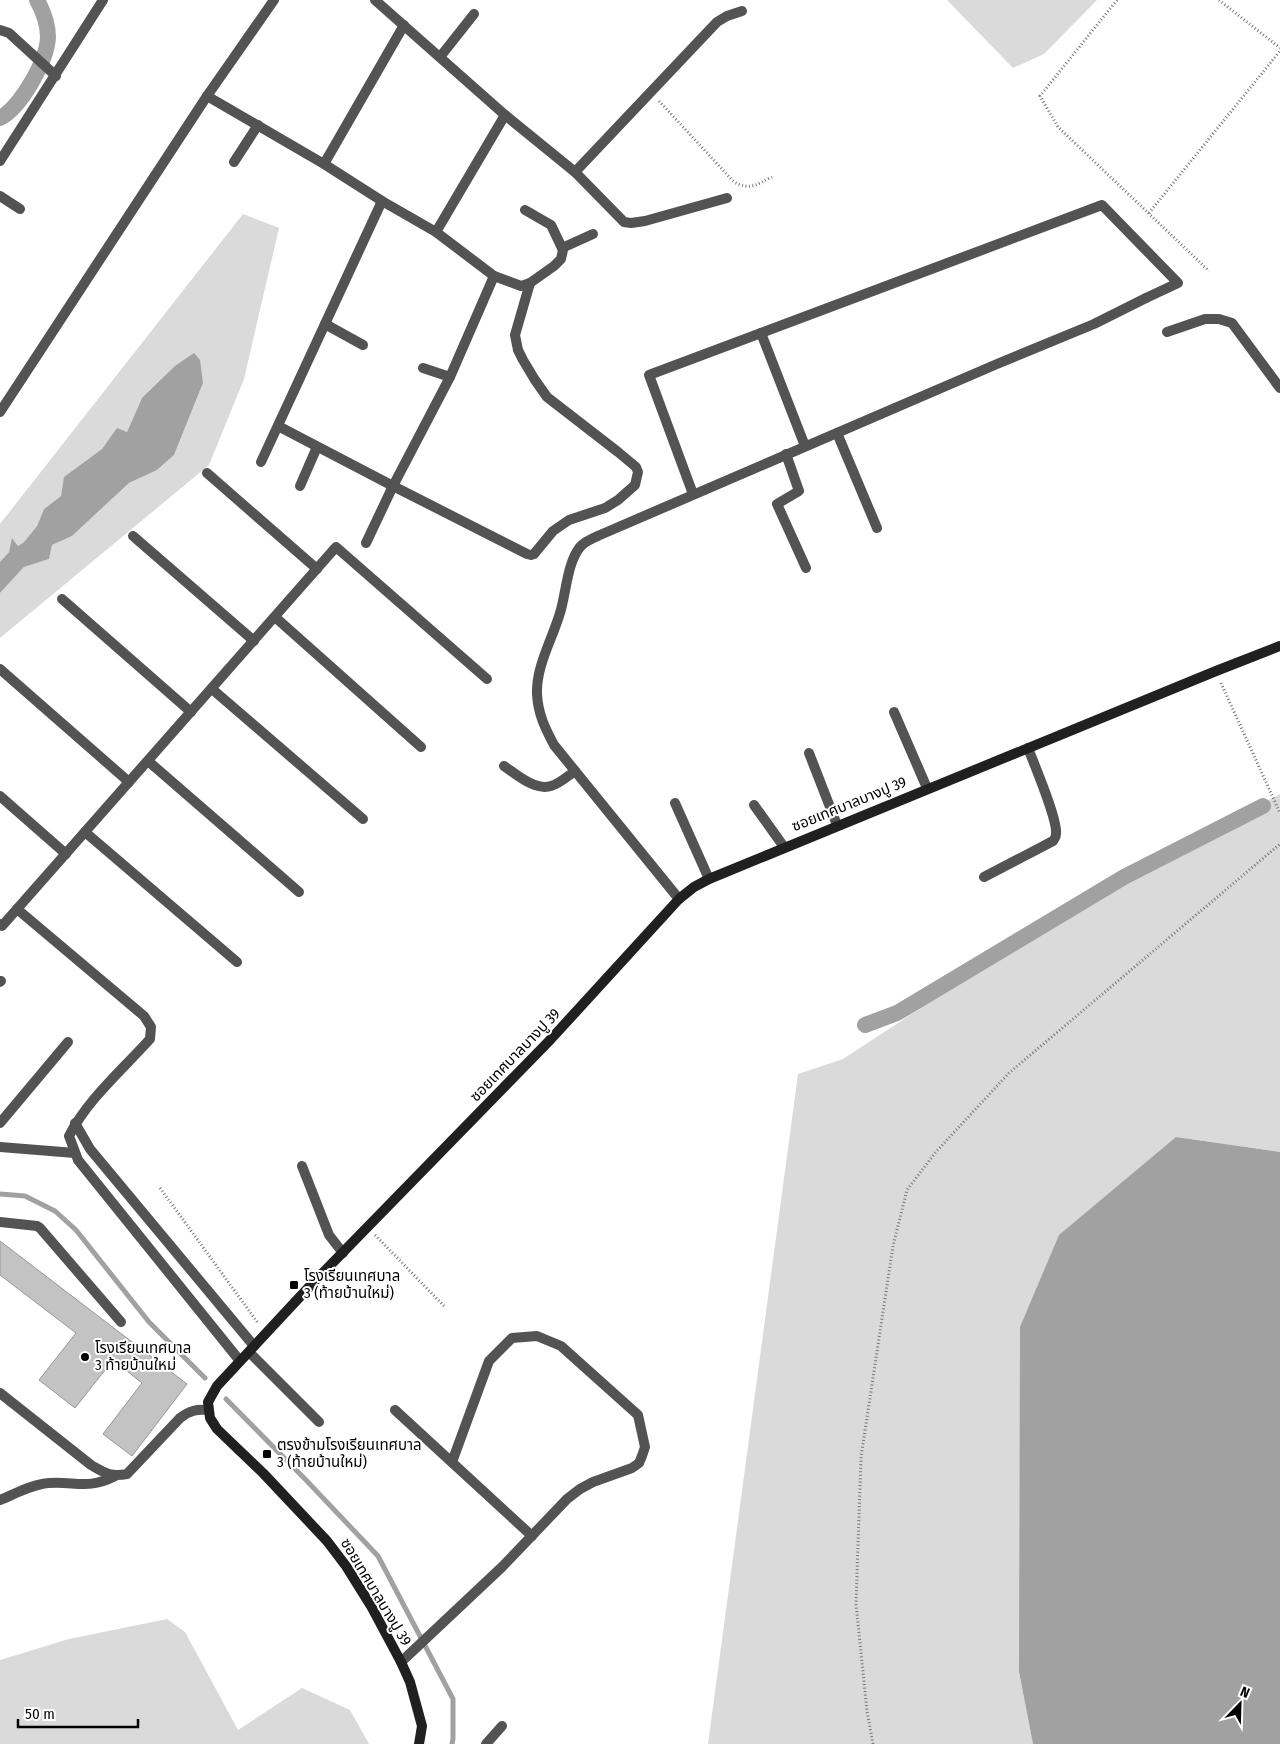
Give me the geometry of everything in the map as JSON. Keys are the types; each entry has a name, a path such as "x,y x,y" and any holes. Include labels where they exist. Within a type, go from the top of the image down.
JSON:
{"street":[{"path":"0,161 52,73 103,0"},
{"path":"0,412 207,96 274,0"},
{"path":"375,0 505,115 575,172 623,221 629,223 645,221 727,198"},
{"path":"575,172 717,22 742,11"},
{"path":"440,57 474,14"},
{"path":"324,164 404,25"},
{"path":"0,30 9,34 52,73"},
{"path":"207,96 436,232 494,276 521,286 530,283 554,266 563,255 562,248 551,225 526,210"},
{"path":"436,232 505,115"},
{"path":"234,162 258,125"},
{"path":"0,196 20,209"},
{"path":"261,462 382,201"},
{"path":"679,899 554,745 540,718 537,693 539,676 560,613 573,561 580,547 589,540 693,494 1060,339 1178,282 1102,205 649,375 693,494"},
{"path":"562,248 593,234"},
{"path":"366,543 393,486 450,377 494,276"},
{"path":"278,426 531,555 540,548 553,531 570,520 605,508 618,500 635,485 638,472 636,467 547,397 523,360 518,350 516,335 530,283"},
{"path":"1167,332 1205,319 1219,319 1232,323 1280,388"},
{"path":"325,324 364,345"},
{"path":"761,333 805,446"},
{"path":"423,368 450,377"},
{"path":"837,433 877,528"},
{"path":"300,486 317,446"},
{"path":"786,454 799,491 777,504 806,568"},
{"path":"207,473 317,569"},
{"path":"133,536 254,641"},
{"path":"0,924 2,926 336,547 487,678"},
{"path":"62,600 191,712"},
{"path":"274,617 421,747"},
{"name":"ซอยเทศบาลบางปู 39","path":"419,1744 422,1726 418,1707 401,1662 371,1606 346,1566 327,1541 263,1473 217,1429 210,1418 208,1410 208,1402 212,1394 343,1253 551,1039 679,899 694,887 837,825 1280,646"},
{"path":"0,669 129,782"},
{"path":"212,688 363,819"},
{"path":"894,712 928,788"},
{"path":"984,877 1053,841 1055,838 1056,828 1028,748"},
{"path":"809,753 837,825"},
{"path":"148,761 299,892"},
{"path":"504,766 534,785 544,787 552,786 575,772"},
{"path":"0,796 66,854"},
{"path":"675,803 709,879"},
{"path":"754,805 784,847"},
{"path":"85,832 237,962"},
{"path":"17,909 144,1016 151,1027 150,1039 94,1100 76,1123 69,1136 78,1160 240,1362"},
{"path":"0,1123 68,1042"},
{"path":"76,1123 90,1149 252,1349 319,1422"},
{"path":"0,1147 75,1153"},
{"path":"302,1166 329,1235 343,1253"},
{"path":"0,1222 37,1226 40,1228 121,1322"},
{"path":"401,1662 502,1567 567,1499 593,1482 620,1474 632,1468 639,1463 645,1447 638,1415 561,1346 537,1336 512,1338 489,1362 452,1462"},
{"path":"0,1393 91,1465 106,1474 115,1476"},
{"path":"0,1500 37,1485 50,1483 90,1484 104,1482 115,1476 127,1474 180,1418 189,1412 208,1410"},
{"path":"395,1410 532,1536"},
{"path":"486,1744 502,1726"}],"path":[{"path":"1117,0 1040,96 1058,127 1209,271"},
{"path":"1149,214 1280,49 1219,0"},
{"path":"650,91 734,182 744,187 753,186 772,176"},
{"path":"1216,671 1280,813"},
{"path":"873,1744 867,1711 856,1604 861,1457 893,1246 907,1190 935,1153 1009,1073 1280,844"},
{"path":"160,1188 266,1334"},
{"path":"368,1228 444,1306"}],"shaded area":[{"path":"947,0 1097,0 1044,54 1013,68"},
{"path":"243,214 279,228 244,379 209,465 0,638 0,593 24,567 49,559 52,545 72,536 129,483 157,470 174,455 203,383 142,398 127,432 117,429 102,449 65,477 61,496 44,509 37,526 24,542 18,546 13,539 9,552 0,562 0,524"},
{"path":"194,353 200,360 203,383 174,455 157,470 129,483 72,536 52,545 49,559 24,567 0,593 0,562 9,552 12,538 18,546 24,542 37,526 44,509 61,496 64,477 102,449 117,428 127,432 142,398 175,366"},
{"path":"1280,794 1280,1152 1176,1137 1019,1672 1033,1744 708,1744 798,1074 843,1059 1092,896"},
{"path":"1176,1137 1280,1152 1280,1744 1033,1744 1019,1672 1020,1327 1059,1235"},
{"path":"167,1619 185,1632 238,1730 302,1688 350,1710 369,1744 0,1744 0,1660 69,1639"}],"building":[{"path":"0,1241 187,1384 132,1456 103,1434 142,1383 113,1360 75,1408 39,1380 76,1333 0,1275"}],"waterway":[{"path":"0,118 16,104 32,82 47,47 48,32 45,18 37,0"},
{"path":"865,1025 897,1013 1124,877 1263,806"},
{"path":"0,1194 25,1196 55,1211 76,1230 149,1322 205,1378"},
{"path":"226,1399 378,1556 453,1699 452,1744"}],"place":[{"name":"โรงเรียนเทศบาล 3 (ท้ายบ้านใหม่)","path":"294,1285"},
{"name":"โรงเรียนเทศบาล 3 ท้ายบ้านใหม่","path":"85,1357"},
{"name":"ตรงข้ามโรงเรียนเทศบาล 3 (ท้ายบ้านใหม่)","path":"267,1454"}]}
